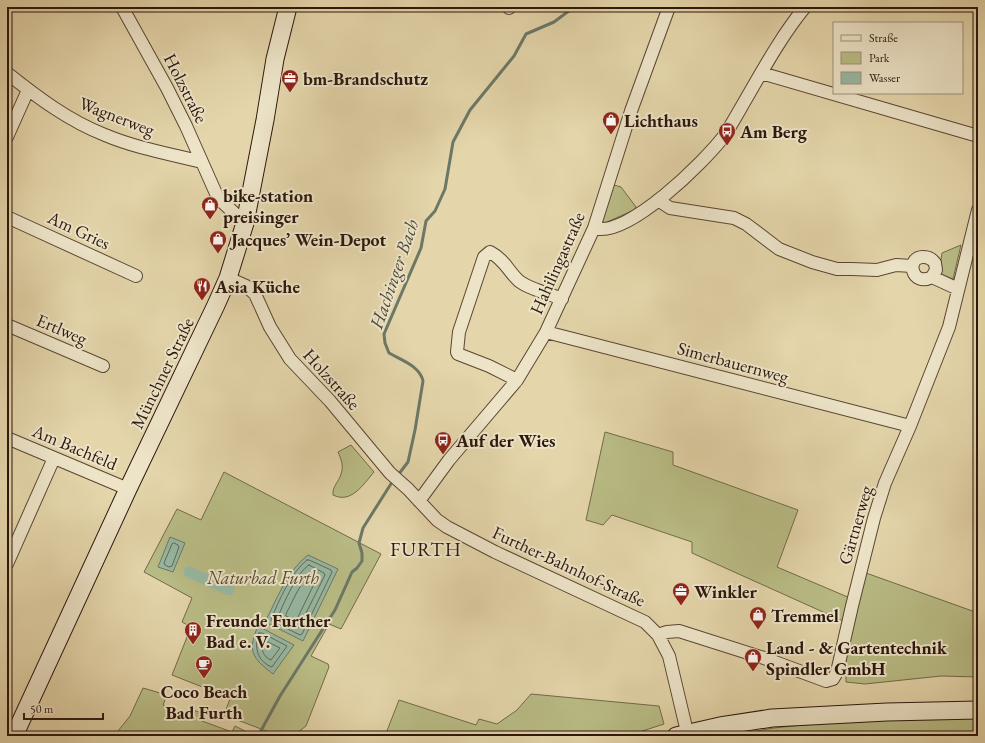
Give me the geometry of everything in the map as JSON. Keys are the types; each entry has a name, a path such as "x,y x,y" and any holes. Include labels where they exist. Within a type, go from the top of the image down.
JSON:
{"main road":[{"name":"Münchner Straße","path":"14,736 128,489 228,278 245,223 275,60 288,7"},
{"path":"684,735 720,726 772,718 887,712 978,710"}],"street":[{"name":"Holzstraße","path":"122,7 167,88 218,198 245,223"},
{"name":"Hahilingastraße","path":"419,501 449,460 517,380 546,332 594,228 629,116 669,7"},
{"path":"594,228 600,230 621,224 636,216 679,183 699,164 720,140 785,35 806,7"},
{"name":"Wagnerweg","path":"7,73 28,90 64,115 105,135 155,151 202,162"},
{"path":"761,73 833,94"},
{"path":"7,137 28,90"},
{"path":"833,94 978,136"},
{"path":"658,200 670,208 734,218 746,224 779,249 812,262 837,268 852,269 877,270 896,265 912,266"},
{"name":"Gärtnerweg","path":"658,635 667,632 679,631 764,658 826,681 833,679 837,672 874,518 885,483 910,426 948,328 978,210"},
{"name":"Am Gries","path":"7,216 136,276"},
{"path":"517,380 489,366 458,354 457,352 459,332 484,257 490,252 499,257 518,280 562,299"},
{"path":"922,256 932,259 936,266 935,273 932,277 922,280 916,276 912,266 914,261 922,256"},
{"path":"932,277 958,289"},
{"name":"Holzstraße","path":"228,278 246,286 255,294 270,328 290,359 330,401 396,478 419,501"},
{"name":"Ertlweg","path":"7,324 103,366"},
{"name":"Simerbauernweg","path":"546,332 910,426"},
{"name":"Am Bachfeld","path":"7,438 128,489"},
{"path":"7,564 54,458"},
{"name":"Further-Bahnhof-Straße","path":"419,501 430,513 447,527 566,586 645,622 658,635 669,656 684,735"}],"green space":[{"path":"614,185 621,187 636,207 634,210 605,223 601,221"},
{"path":"961,245 953,279 939,273 942,253"},
{"path":"605,432 673,452 673,465 798,510 777,567 850,598 843,621 692,553 692,542 612,515 603,525 586,520"},
{"path":"351,445 374,472 356,492 345,497 339,497 333,495 342,471 341,460 338,452"},
{"name":"Naturbad Furth","path":"224,472 381,554 341,629 329,624 311,656 328,664 329,667 306,726 293,736 277,736 224,715 231,696 215,692 172,675 191,627 182,622 192,598 144,572 177,509 201,520"},
{"path":"866,573 978,613 978,677 941,676 865,684 846,682 846,660 858,601"},
{"path":"143,688 167,695 163,705 190,716 193,710 204,714 202,721 232,732 235,726 255,736 114,736 130,716"},
{"path":"531,694 659,706 664,724 627,736 385,736 399,700 476,725 479,719 497,724 517,710"},
{"path":"978,718 978,736 732,736 774,728 825,723"}],"water":[{"path":"170,537 185,543 173,572 158,567"},
{"path":"308,555 338,569 303,641 265,622 288,577"},
{"path":"258,626 294,645 273,674 260,663 252,648"}],"waterway":[{"name":"Hachinger Bach","path":"398,475 408,462 423,381 418,371 414,367 389,353 385,343 384,334 421,248 426,221 435,211 445,189 453,142 470,110 514,56 526,34 554,22 574,7"},
{"name":"Hachinger Bach","path":"258,736 280,696 335,610 352,572 362,561 362,553 359,543 363,528 394,479"},
{"path":"189,572 229,590"}],"place":[{"name":"bm-Brandschutz","path":"290,93"},
{"name":"Lichthaus","path":"611,135"},
{"name":"Am Berg","path":"727,146"},
{"name":"bike-station preisinger","path":"210,220"},
{"name":"Jacques’ Wein-Depot","path":"218,254"},
{"name":"Asia Küche","path":"202,301"},
{"name":"Auf der Wies","path":"443,455"},
{"name":"Winkler","path":"681,606"},
{"name":"Tremmel","path":"758,630"},
{"name":"Freunde Further Bad e. V.","path":"193,645"},
{"name":"Land - & Gartentechnik Spindler GmbH","path":"753,672"},
{"name":"Coco Beach Bad Furth","path":"204,679"}],"district":[{"name":"FURTH","path":"426,549"}]}
